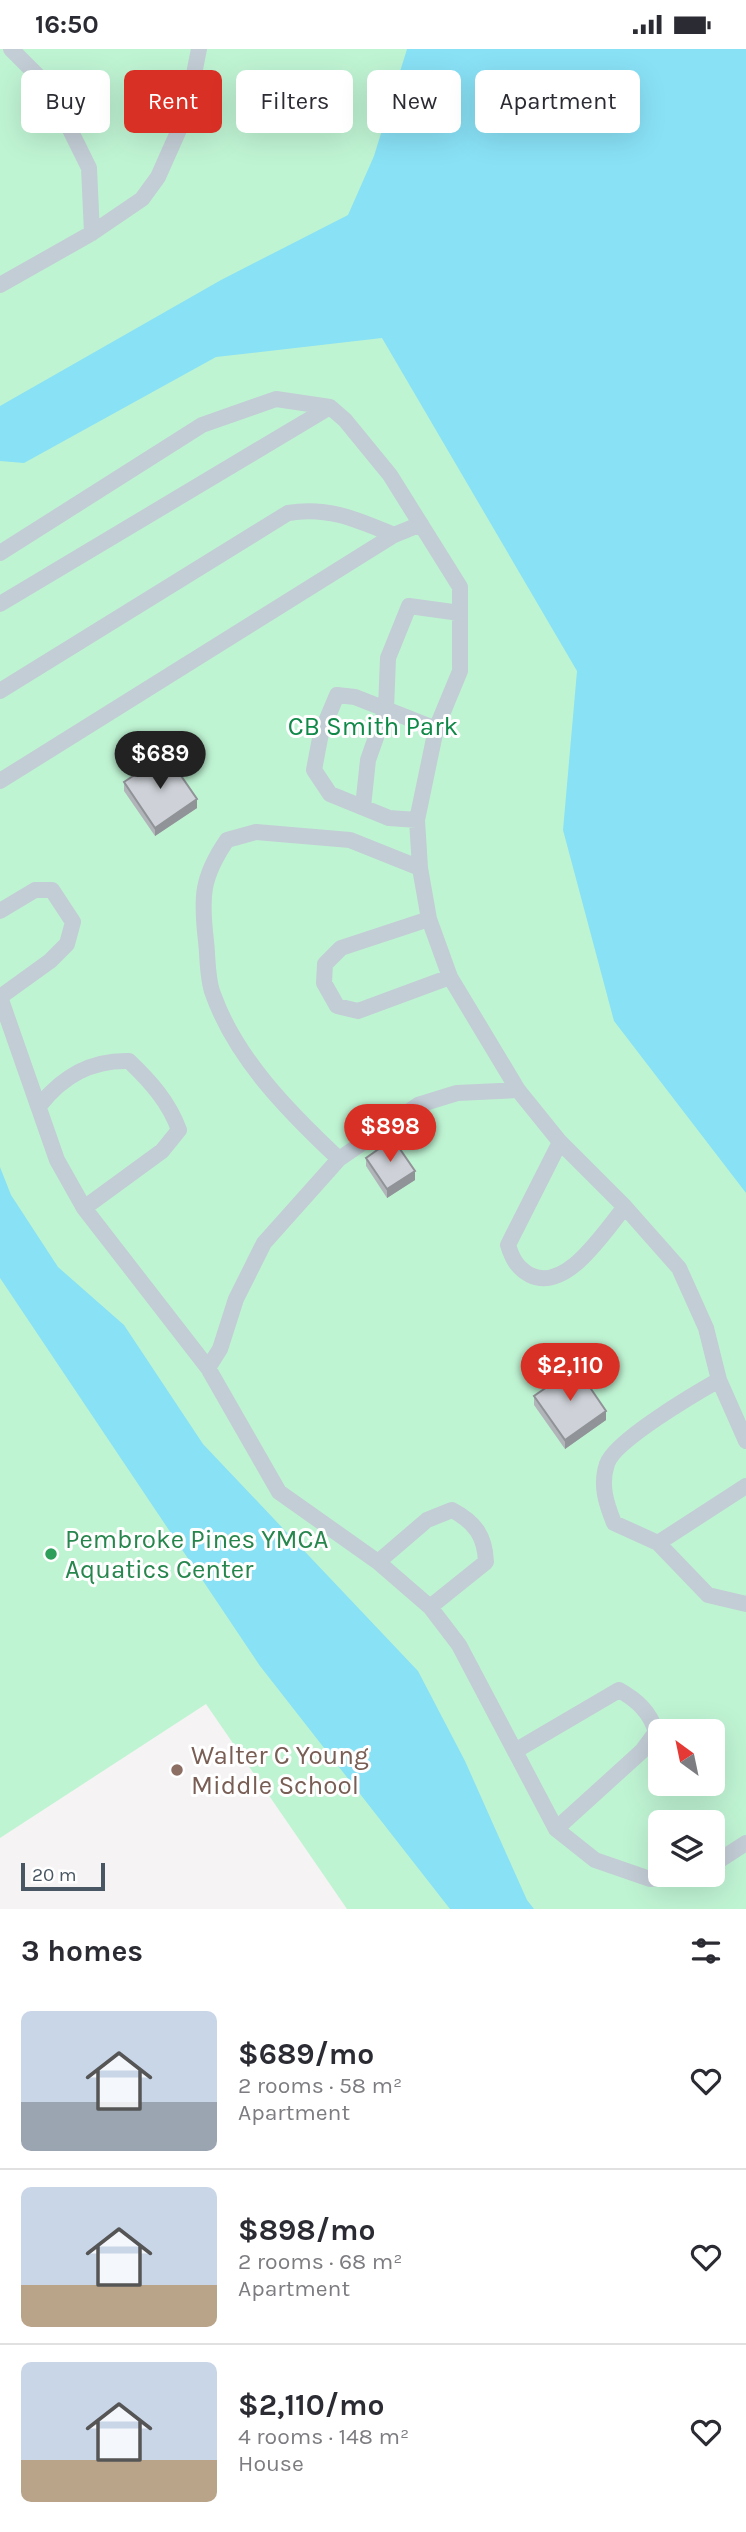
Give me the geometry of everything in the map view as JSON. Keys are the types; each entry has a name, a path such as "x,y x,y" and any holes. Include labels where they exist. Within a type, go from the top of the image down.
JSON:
{"lane":[{"path":"11,49 49,87 89,168 92,233"},
{"path":"0,285 92,233 142,199 158,177 186,114 199,49"},
{"path":"0,553 202,425 276,399 330,407 345,420 390,475 460,587 460,671 436,729 416,820 420,868 429,919 450,977 518,1090 560,1142 625,1207 679,1268 706,1328 719,1380 746,1441"},
{"path":"0,604 330,407"},
{"path":"0,691 288,513 309,509 328,511 394,535"},
{"path":"0,781 394,535 421,524"},
{"path":"363,807 368,760 386,709 388,658 409,606 460,613"},
{"path":"416,820 389,818 330,794 314,770 321,733 337,695 355,697 436,729"},
{"path":"339,1159 296,1119 237,1044 212,993 201,896 209,869 227,840 256,832 350,840 420,868"},
{"path":"0,911 35,890 52,890 73,922 66,944 50,961 0,997 40,1105 57,1160 84,1208 208,1368 279,1492 378,1562 430,1607 459,1645 556,1829 596,1860 648,1878"},
{"path":"429,919 341,948 325,964 324,983 337,1006 358,1011 450,977"},
{"path":"40,1105 54,1088 89,1067 106,1060 129,1061 149,1079 173,1113 179,1130 162,1151 84,1208"},
{"path":"208,1368 220,1349 236,1299 264,1243 339,1159 418,1105 457,1093 518,1090"},
{"path":"560,1142 508,1245 513,1261 542,1280 554,1279 571,1269 625,1207"},
{"path":"719,1380 636,1434 607,1462 603,1494 614,1523 658,1543 708,1595 746,1604"},
{"path":"658,1543 746,1486"},
{"path":"378,1562 427,1520 452,1510 469,1519 486,1543 486,1562 430,1607"},
{"path":"515,1751 619,1690 634,1698 652,1718 656,1732 642,1751 556,1829"},
{"path":"725,1857 746,1843"}],"green space":[{"name":"CB Smith Park","path":"0,49 746,49 746,1909 347,1909 206,1704 0,1838"}],"water":[{"path":"407,49 746,49 746,1193 614,1021 563,830 577,671 382,338 216,357 24,463 0,461 0,406 221,280 348,215 381,133 461,133 461,70 401,70"},
{"path":"0,1167 11,1195 58,1267 124,1325 203,1444 418,1671 465,1761 527,1900 534,1909 450,1909 260,1666 0,1278"}],"building":[{"path":"166,754 197,799 155,828 124,782"},
{"path":"393,1139 415,1171 387,1189 366,1158"},
{"path":"576,1367 606,1411 565,1440 534,1396"}],"place":[{"name":"Pembroke Pines YMCA Aquatics Center","path":"51,1554"},
{"name":"Walter C Young Middle School","path":"177,1770"}]}
